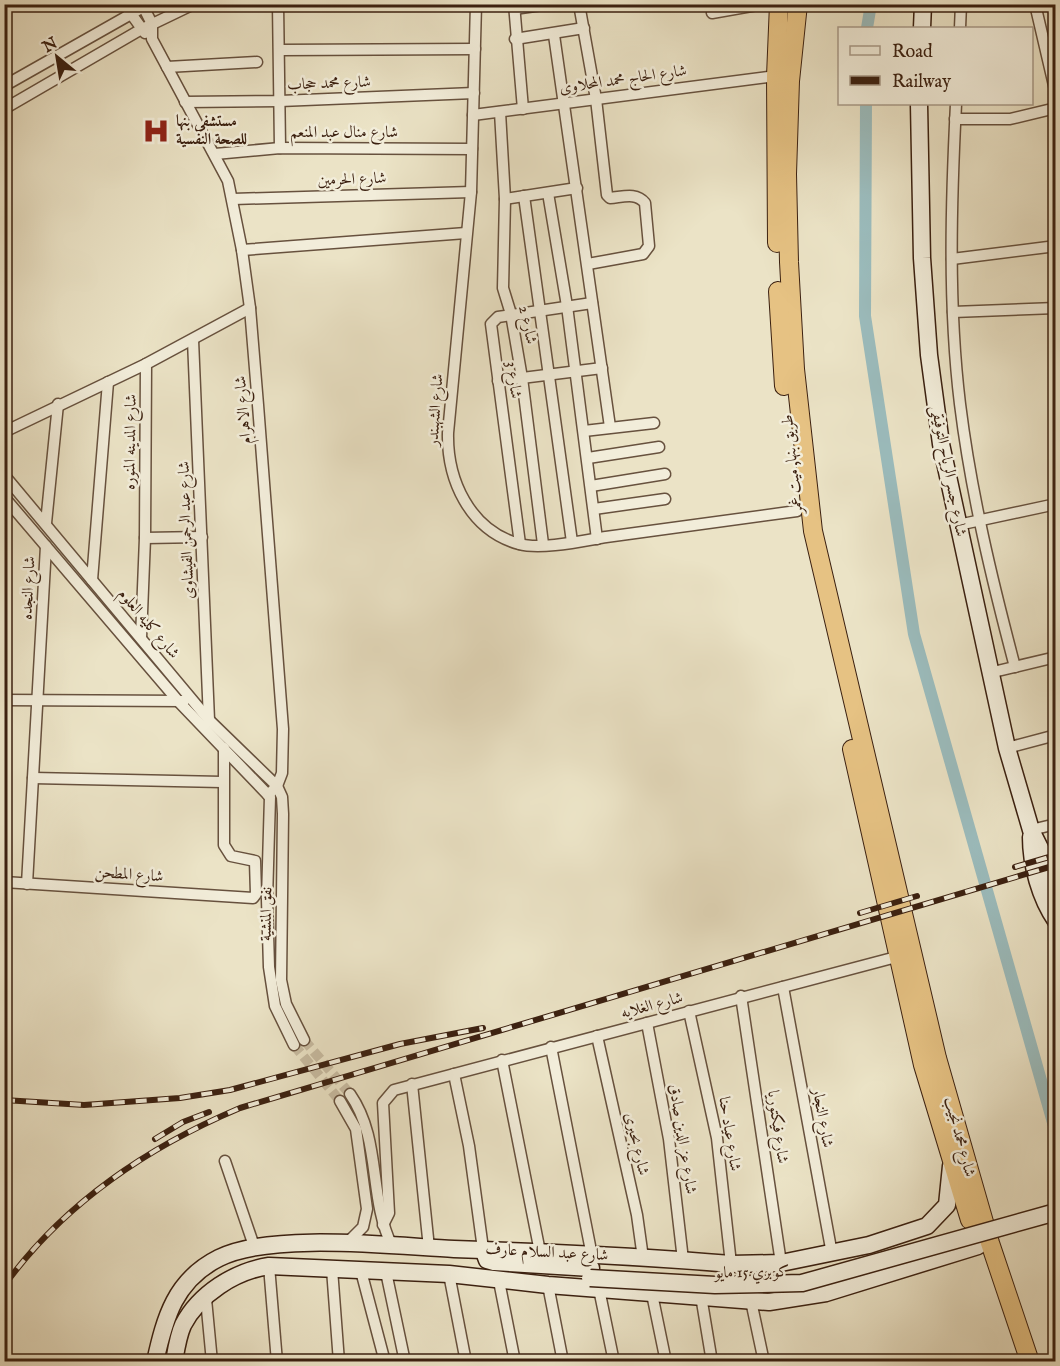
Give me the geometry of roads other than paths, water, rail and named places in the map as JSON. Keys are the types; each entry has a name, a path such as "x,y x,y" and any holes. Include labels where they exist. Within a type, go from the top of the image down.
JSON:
{"highway":[{"name":"طريق بنها, ميت غمر","path":"779,4 775,214 781,350 797,511 823,606 896,911"},
{"name":"طريق بنها, ميت غمر","path":"798,4 790,81 788,162 790,274 804,470 823,606"},
{"name":"شارع محمد نجيب","path":"896,911 900,956 926,1044 1030,1362"},
{"name":"شارع محمد نجيب","path":"896,911 951,1162 1005,1319 1017,1362"}],"main road":[{"path":"922,27 923,4"},
{"name":"شارع جسر الرياح التوفيقى","path":"919,105 920,209 929,355 941,444 1007,748 1031,830 1045,858 1056,892"},
{"name":"شارع جسر الرياح التوفيقى","path":"1031,830 1035,870 1048,909 1056,921"},
{"name":"شارع عبد السلام عارف","path":"593,1273 643,1258 730,1264 781,1263 832,1254 927,1226 938,1217 950,1197 951,1162"},
{"name":"كوبري 15 مايو","path":"548,1285 551,1280 558,1277 593,1273 787,1274 824,1267 1056,1200"},
{"name":"كوبري 15 مايو","path":"483,1249 488,1260 494,1262 593,1273 716,1285 802,1283 1056,1212"},
{"name":"شارع عبد السلام عارف","path":"155,1362 166,1315 180,1291 199,1271 220,1258 247,1248 346,1244 540,1252 652,1294 751,1301 788,1300 826,1293 978,1246"},
{"path":"243,1272 235,1261 247,1248"},
{"name":"شارع عبد السلام عارف","path":"174,1362 183,1326 210,1294 243,1272 269,1266 449,1274 548,1285"},
{"path":"199,1271 211,1276 210,1294"}],"street":[{"path":"4,109 140,30 194,4"},
{"path":"278,4 280,148"},
{"name":"شارع الشهبندر","path":"476,4 471,192 448,453 451,474 470,510 501,536 520,544 572,542 797,511"},
{"path":"523,109 515,39 514,7 549,4"},
{"path":"579,4 596,99 607,195 610,198 633,195 642,199 645,203 649,246 643,254 588,264"},
{"path":"712,13 764,4"},
{"path":"960,27 961,4"},
{"path":"1035,4 1056,94"},
{"path":"4,86 127,9 144,5 152,24 152,39"},
{"path":"127,9 140,30 152,39"},
{"path":"515,39 554,35 584,28"},
{"path":"554,35 610,428"},
{"name":"شارع الاهرام","path":"152,39 215,154 233,199 242,250 250,308 283,729 282,770 277,786"},
{"path":"280,50 475,49"},
{"path":"167,67 257,62"},
{"name":"شارع الحاج محمد المحلاوى","path":"473,115 776,76"},
{"path":"20,77 29,94"},
{"name":"شارع محمد حجاب","path":"185,102 280,101 474,93"},
{"name":"شارع جسر الرياح التوفيقى","path":"956,105 952,259 953,312 960,402 979,521 1015,667"},
{"path":"955,119 1011,119 1056,108"},
{"name":"شارع 2","path":"500,111 505,199 503,288 511,314 522,378 543,544"},
{"name":"شارع منال عبد المنعم","path":"215,154 280,148 472,149"},
{"path":"505,199 577,188"},
{"name":"شارع الحرمين","path":"233,199 471,192"},
{"path":"548,193 567,306 597,539"},
{"path":"524,196 551,376 572,542"},
{"path":"242,250 466,234"},
{"path":"952,259 1056,246"},
{"path":"511,314 592,303"},
{"path":"4,432 58,404 146,364 250,308"},
{"path":"953,312 1056,308"},
{"name":"شارع 3","path":"511,314 498,316 491,324 520,544"},
{"name":"شارع عبد الرحمن الفيشاوى","path":"193,340 209,720"},
{"name":"شارع المدينه المنوره","path":"141,638 145,538 146,364"},
{"path":"498,381 602,368"},
{"path":"92,580 108,382"},
{"path":"46,523 58,404"},
{"path":"584,431 654,423"},
{"path":"588,458 659,447"},
{"path":"591,486 665,474"},
{"name":"شارع كليه العلوم","path":"4,475 209,720 277,786"},
{"name":"شارع كليه العلوم","path":"4,497 179,702 223,751 268,795"},
{"path":"594,509 665,499"},
{"path":"958,525 1056,504"},
{"path":"145,538 202,537"},
{"name":"شارع النجده","path":"27,884 46,546"},
{"path":"989,673 1056,657"},
{"path":"4,699 179,702 192,700"},
{"path":"1007,748 1056,735"},
{"path":"33,778 222,782 226,737"},
{"name":"شارع المطحن","path":"4,882 251,898 256,894 256,863 251,858 238,858 227,852 224,845 222,782"},
{"path":"268,795 277,786"},
{"name":"نفق المنشية","path":"268,795 272,805 267,899 272,995 299,1042 286,1004 281,980 284,814 281,793 277,786"},
{"path":"1031,830 1056,824"},
{"name":"شارع الغلايه","path":"383,1226 389,1213 383,1103 394,1090 741,996 900,956"},
{"name":"شارع النجار","path":"783,987 832,1254"},
{"name":"شارع فيكتوريا","path":"741,996 781,1263"},
{"name":"شارع عياد حنا","path":"689,1011 717,1138 730,1264"},
{"name":"شارع عز الدين صادق","path":"647,1023 669,1139 683,1260"},
{"name":"شارع بحيرى","path":"597,1036 637,1215 643,1258"},
{"path":"552,1047 593,1273 614,1362"},
{"path":"502,1060 540,1252"},
{"path":"454,1074 469,1146 483,1249"},
{"path":"412,1084 429,1248"},
{"path":"350,1094 369,1133 383,1226 392,1246"},
{"path":"340,1101 356,1129 367,1209 363,1227 346,1244"},
{"path":"225,1161 247,1248"},
{"path":"269,1266 277,1362"},
{"path":"332,1269 339,1362"},
{"path":"361,1271 385,1362"},
{"path":"386,1272 405,1362"},
{"path":"449,1274 466,1362"},
{"path":"499,1281 515,1362"},
{"path":"548,1285 563,1362"},
{"path":"210,1294 212,1362"},
{"path":"652,1294 666,1362"},
{"path":"701,1296 712,1362"},
{"path":"751,1301 764,1362"}],"waterway":[{"path":"867,27 871,4"},
{"path":"866,105 865,316 914,634 1056,1133"}],"tunnel":[{"path":"304,1040 350,1094"},
{"path":"294,1045 340,1101"}],"railway":[{"path":"1015,867 1056,855"},
{"path":"4,1286 27,1256 53,1229 110,1181 173,1141 240,1108 1056,865"},
{"path":"860,913 917,896"},
{"path":"4,1100 84,1105 180,1098 230,1090 400,1044 483,1028"},
{"path":"155,1139 183,1122 209,1112"}],"place":[{"name":"مستشفى بنها للصحة النفسية","path":"156,131"}]}
